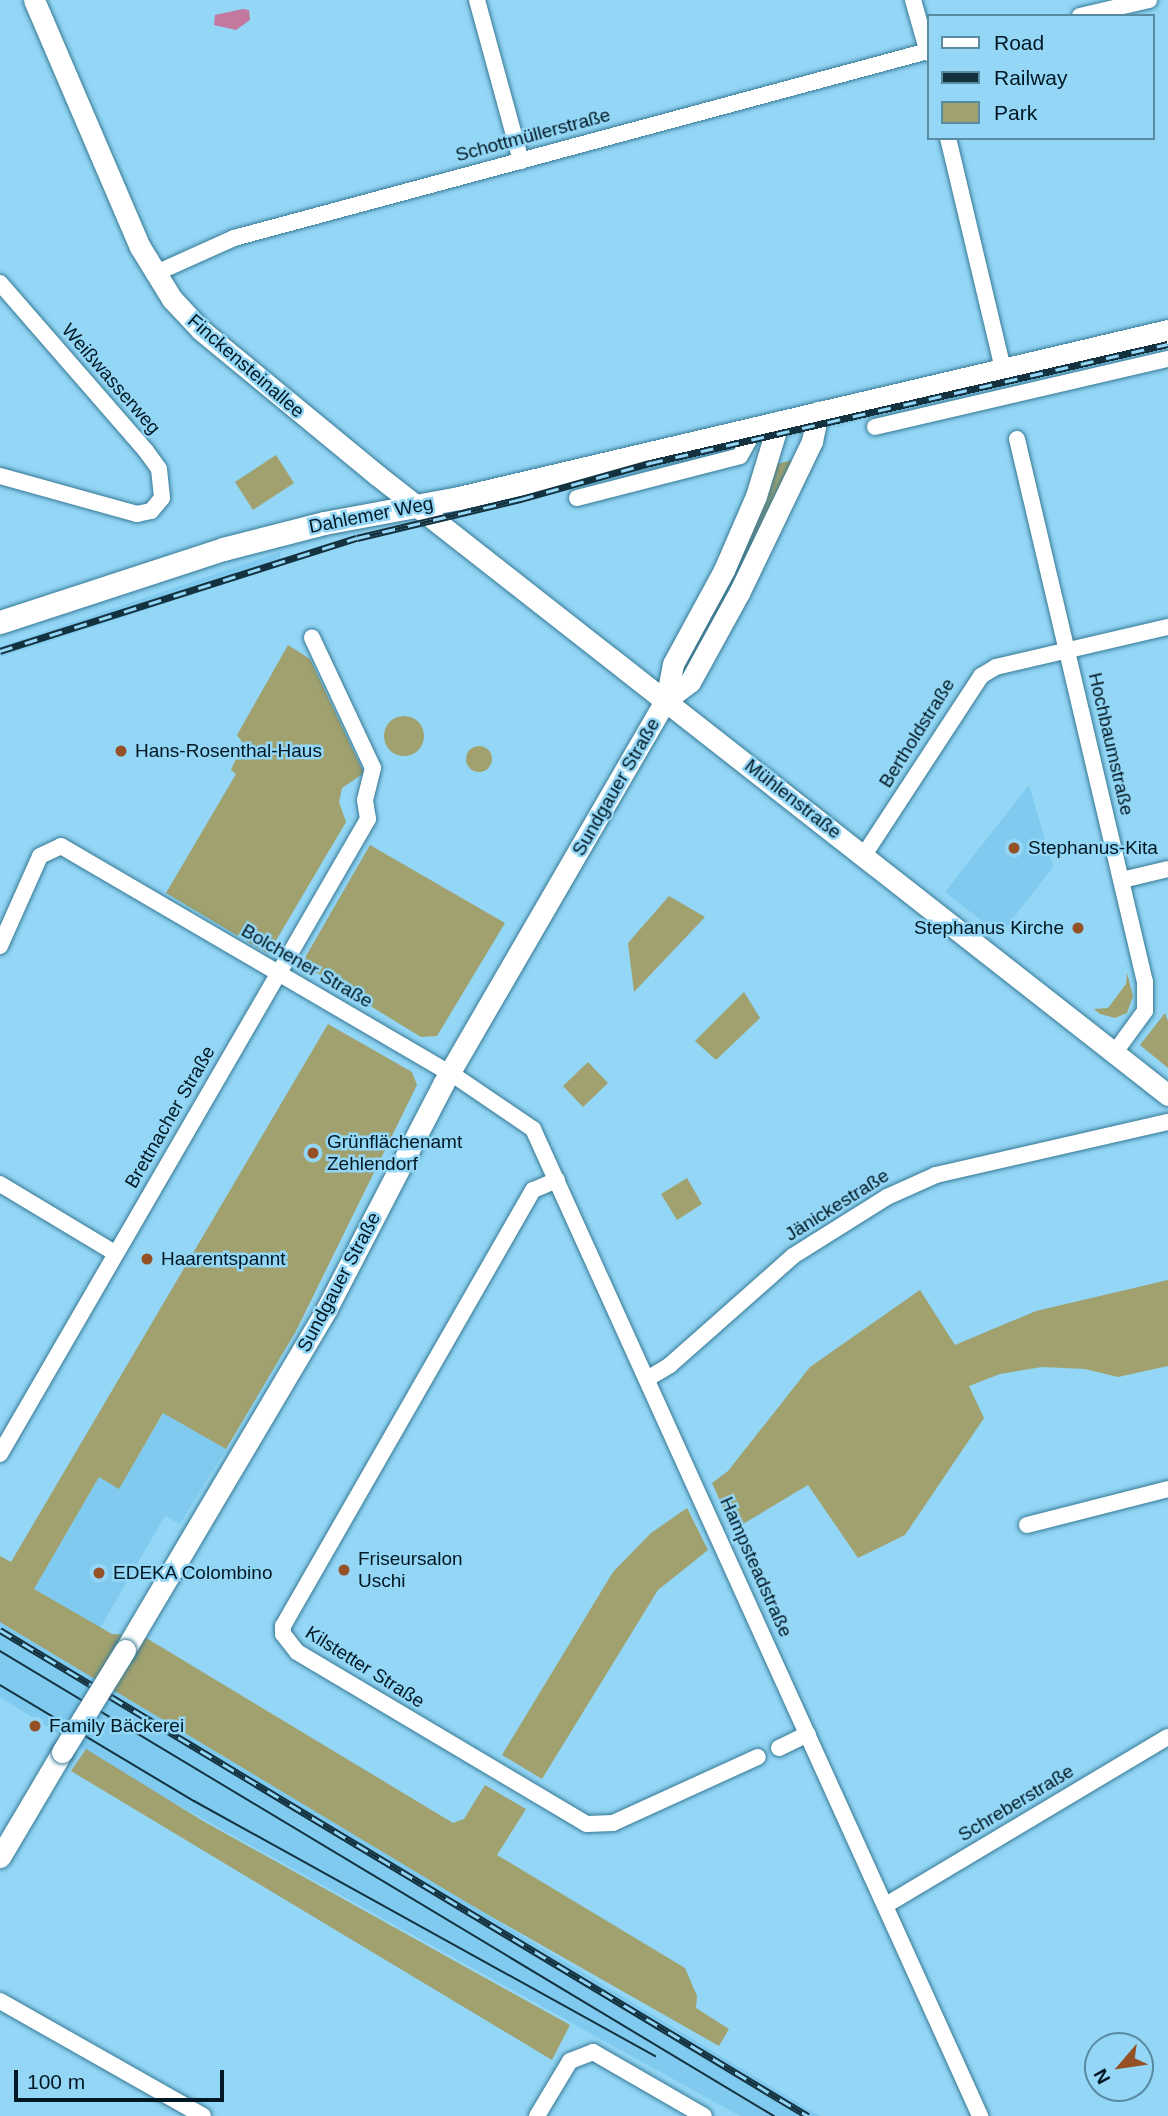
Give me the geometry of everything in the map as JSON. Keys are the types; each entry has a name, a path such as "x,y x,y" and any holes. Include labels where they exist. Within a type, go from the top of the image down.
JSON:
{"main road":[{"name":"Dahlemer Weg","path":"0,621 236,545 370,512 417,505 1168,331"}],"street":[{"name":"Finckensteinallee","path":"34,0 111,186 155,274 189,318 235,361 417,505"},
{"path":"477,0 521,161"},
{"path":"914,0 926,45"},
{"path":"1089,14 1149,0"},
{"name":"Schottmüllerstraße","path":"155,274 234,238 926,53"},
{"path":"948,140 1003,369"},
{"name":"Weißwasserweg","path":"0,283 159,469 162,498 151,510 137,514 116,511 0,476"},
{"path":"1051,358 1057,385"},
{"path":"875,427 1168,359"},
{"path":"938,384 943,410"},
{"name":"Sundgauer Straße","path":"666,700 690,682 739,593 812,441 818,412"},
{"name":"Sundgauer Straße","path":"0,1857 327,1308 449,1073 666,700 673,664 746,521 779,421"},
{"path":"577,498 740,456 749,440 748,428"},
{"name":"Hochbaumstraße","path":"1017,439 1148,998 1140,1021 1115,1052"},
{"name":"Mühlenstraße","path":"417,505 1168,1094"},
{"name":"Bertholdstraße","path":"864,855 977,679 996,667 1168,627"},
{"name":"Brettnacher Straße","path":"0,1454 368,819 365,800 373,768 312,638"},
{"name":"Bolchener Straße","path":"0,946 30,872 44,851 61,846 449,1073"},
{"path":"1122,880 1168,869"},
{"name":"Hampsteadstraße","path":"449,1073 533,1129 980,2116"},
{"name":"Jänickestraße","path":"648,1379 670,1366 793,1256 887,1197 936,1175 1168,1122"},
{"name":"Kilstetter Straße","path":"557,1180 533,1189 283,1626 283,1634 297,1652 587,1824 613,1823 758,1757"},
{"path":"0,1184 115,1253"},
{"path":"1027,1525 1168,1489"},
{"path":"779,1748 808,1734"},
{"name":"Schreberstraße","path":"886,1905 1168,1737"},
{"path":"0,2001 203,2116"},
{"path":"537,2116 570,2061 581,2054 593,2052 704,2116"}],"shaded area":[{"path":"249,10 250,20 236,30 214,25 215,15"},
{"path":"280,552 281,566 0,657 0,647"},
{"name":"Stephanus-Kita","path":"1029,785 1053,867 1000,935 945,892"},
{"path":"164,1413 226,1449 180,1524 165,1516 100,1628 34,1589 99,1477 119,1488"},
{"path":"0,1622 820,2116 740,2116 122,1774 0,1697"}],"green space":[{"path":"276,455 294,483 253,510 235,482"},
{"path":"793,460 764,524 683,676 678,673 766,496 777,464"},
{"path":"288,645 310,659 364,773 342,788 339,802 346,822 268,954 166,893 236,774 231,770 243,743 237,735"},
{"path":"404,716 418,722 424,736 418,750 404,756 390,750 384,736 390,722"},
{"path":"479,746 488,750 492,759 488,768 479,772 470,768 466,759 470,750"},
{"path":"370,845 505,923 437,1036 421,1037 305,966 306,956"},
{"path":"669,896 705,917 634,992 628,943"},
{"path":"1127,973 1133,996 1127,1013 1115,1018 1100,1014 1094,1009 1108,1008 1126,984"},
{"path":"744,992 760,1018 716,1060 695,1041"},
{"path":"1165,1013 1168,1021 1168,1068 1140,1045"},
{"path":"328,1024 412,1072 417,1085 296,1331 226,1449 163,1413 119,1489 99,1477 34,1589 112,1634 143,1636 453,1823 464,1819 485,1785 526,1809 497,1855 685,1968 697,1996 696,2008 729,2029 719,2046 471,1905 0,1622 0,1556 11,1562"},
{"path":"588,1062 608,1083 583,1107 563,1086"},
{"path":"687,1178 702,1204 677,1220 661,1194"},
{"path":"1168,1280 1168,1366 1118,1377 1085,1369 1042,1367 1000,1374 969,1386 984,1418 905,1535 858,1558 808,1485 733,1530 712,1483 728,1471 810,1367 920,1290 955,1345 1036,1311"},
{"path":"687,1508 708,1550 658,1590 542,1779 502,1755 613,1572 651,1533"},
{"path":"86,1749 203,1821 570,2025 552,2060 71,1771"}],"tram line":[{"path":"0,1651 774,2116"},
{"path":"0,1685 194,1801 655,2056"}],"railway":[{"path":"0,651 357,538 521,499 650,463 1168,344"},
{"path":"0,1630 808,2116"}],"place":[{"name":"Hans-Rosenthal-Haus","path":"121,751"},
{"name":"Stephanus-Kita","path":"1014,848"},
{"name":"Stephanus Kirche","path":"1078,928"},
{"name":"Grünflächenamt Zehlendorf","path":"313,1153"},
{"name":"Haarentspannt","path":"147,1259"},
{"name":"Friseursalon Uschi","path":"344,1570"},
{"name":"EDEKA Colombino","path":"99,1573"},
{"name":"Family Bäckerei","path":"35,1726"}]}
